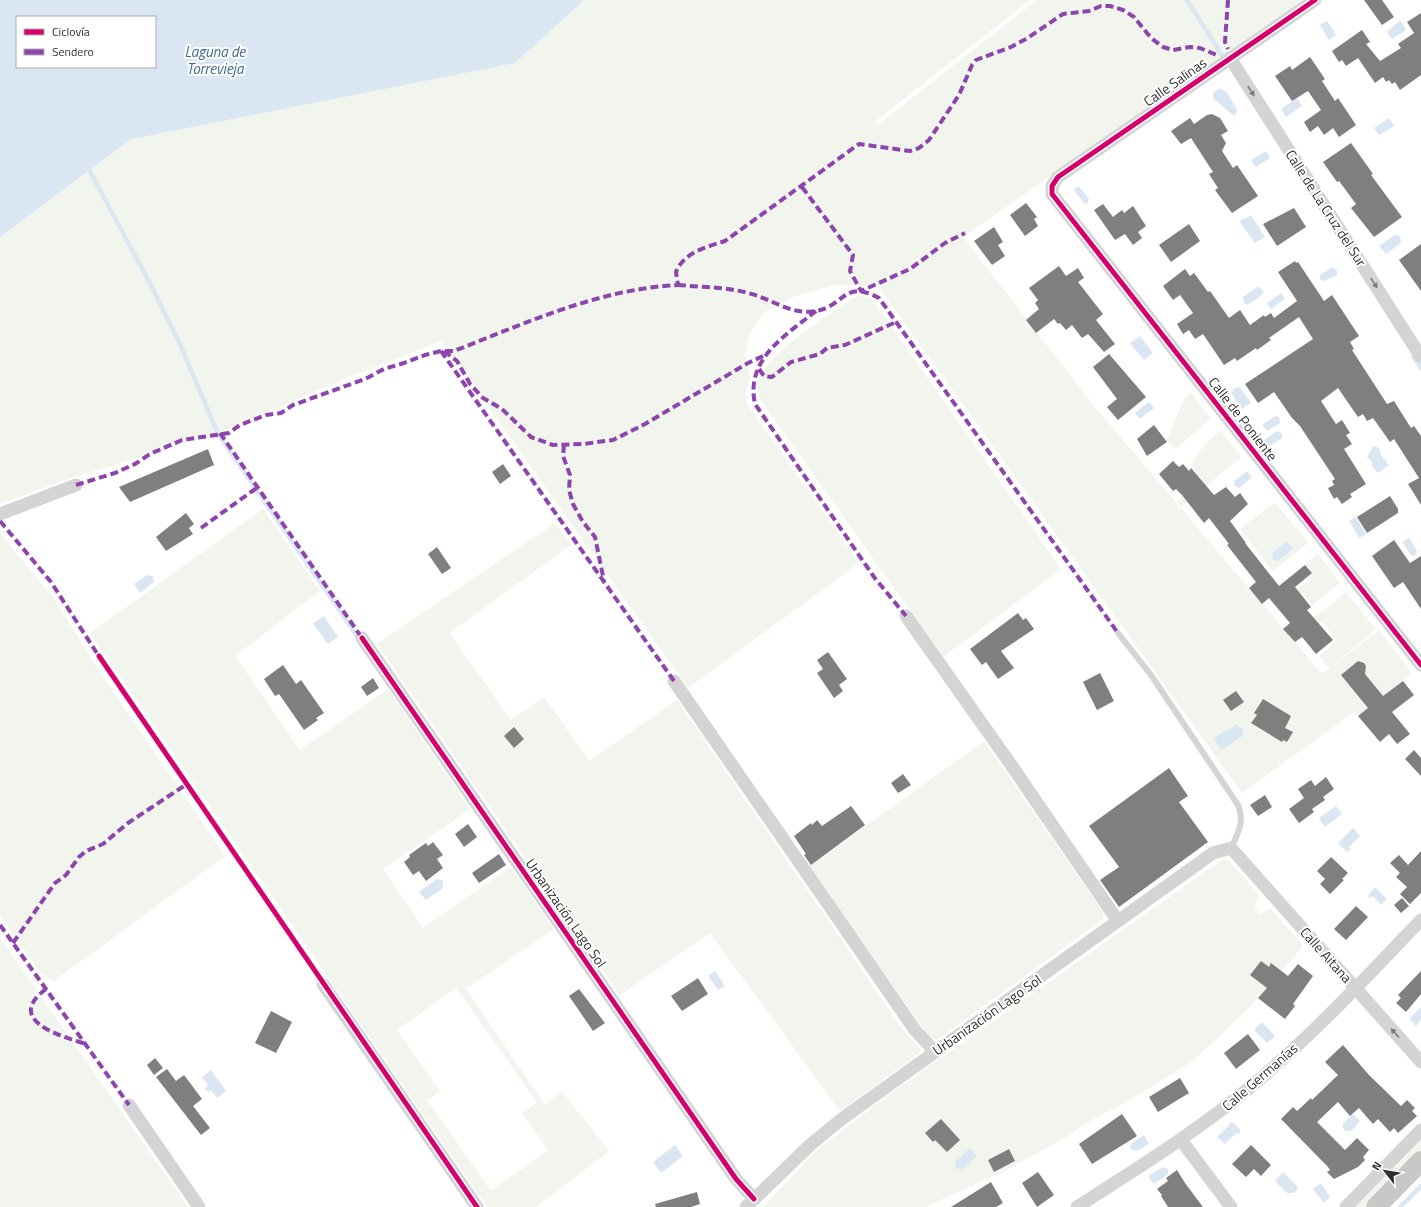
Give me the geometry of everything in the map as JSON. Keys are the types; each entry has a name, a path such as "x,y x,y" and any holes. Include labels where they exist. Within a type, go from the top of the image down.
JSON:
{"main road":[{"path":"1376,1207 1421,1161"},
{"path":"1391,1207 1421,1176"}],"street":[{"name":"Calle Salinas","path":"1052,186 1058,177 1315,0"},
{"name":"Calle de La Cruz del Sur","path":"1230,58 1421,357"},
{"name":"Calle de Poniente","path":"1052,186 1053,197 1421,665"},
{"path":"0,514 76,484"},
{"path":"906,616 1007,758 1118,921"},
{"name":"Urbanización Lago Sol","path":"362,638 732,1173 750,1203 810,1145 843,1118 1213,853 1231,848"},
{"path":"674,681 915,1030 935,1052"},
{"name":"Calle Aitana","path":"1231,848 1421,1062"},
{"name":"Calle Germanías","path":"1077,1207 1181,1140 1255,1084 1355,988 1421,920"},
{"path":"323,984 477,1207"},
{"path":"128,1105 199,1207"},
{"path":"1346,1207 1421,1130"},
{"path":"1181,1140 1231,1207"}],"lane":[{"path":"1118,633 1151,675 1238,805 1241,811 1241,824 1231,848"}],"shaded area":[{"path":"0,0 1030,0 874,122 879,124 1037,0 1303,0 963,237 1093,405 1322,674 1330,669 1319,656 1337,640 1322,622 1302,638 1297,632 1346,592 1376,629 1331,667 1379,630 1412,673 1358,716 1354,712 1242,793 875,282 864,285 834,285 793,297 763,313 750,333 745,355 750,377 746,393 747,404 859,563 688,688 442,341 356,374 216,434 65,480 0,504"},
{"path":"859,296 871,297 1061,569 943,657 762,402 758,392 758,381 764,370 785,347 827,315 851,299"},
{"path":"1191,392 1211,419 1175,449 1167,440 1184,399"},
{"path":"1220,430 1241,457 1181,507 1177,501 1202,480 1191,465 1205,444"},
{"path":"1275,502 1308,543 1273,571 1240,529"},
{"path":"263,509 320,591 235,656 300,750 388,689 470,809 383,869 423,928 511,867 554,929 466,989 545,1105 562,1092 609,1151 536,1207 487,1207 90,633","holes":["456,988 537,1102 522,1113 548,1150 491,1191 427,1100 440,1091 397,1030"]},
{"path":"555,523 571,545 449,633 511,720 544,697 589,761 677,700 901,1027 922,1051 840,1111 710,933 620,995 377,644"},
{"path":"0,533 54,599 101,674 225,856 54,981 40,972 0,915"},
{"path":"1318,554 1340,583 1312,606 1305,596 1298,601 1292,593 1309,580 1300,568"},
{"path":"984,741 1103,912 1103,919 937,1040 930,1038 809,867"},
{"path":"1222,860 1229,861 1259,895 1254,907 1260,914 1271,909 1303,946 1252,1005 1193,1061 1125,1103 1093,1119 1063,1139 1003,1172 925,1207 763,1207 816,1151 890,1094"},
{"path":"0,938 188,1207 0,1207"},
{"path":"1421,1138 1421,1155 1370,1207 1353,1207"}],"water":[{"name":"Laguna de Torrevieja","path":"0,0 584,0 515,63 131,139 0,237"},
{"path":"1400,20 1406,30 1392,39 1387,32"},
{"path":"1327,21 1336,35 1329,40 1320,25"},
{"path":"1219,88 1227,92 1237,110 1235,116 1213,98 1213,93"},
{"path":"1297,98 1302,106 1286,117 1281,109"},
{"path":"1389,118 1394,126 1379,135 1374,128"},
{"path":"1266,151 1270,158 1256,167 1251,160"},
{"path":"1079,186 1089,199 1087,204 1084,203 1074,190"},
{"path":"1251,215 1265,237 1255,243 1240,222 1242,218 1245,219"},
{"path":"1395,235 1400,236 1401,243 1386,254 1379,246"},
{"path":"1332,267 1337,271 1337,275 1324,281 1320,280 1320,275"},
{"path":"1259,286 1264,293 1248,305 1244,303 1243,297"},
{"path":"1281,293 1285,299 1271,309 1267,303"},
{"path":"1140,336 1153,353 1144,360 1130,343"},
{"path":"1240,387 1251,403 1242,409 1231,393 1235,388"},
{"path":"1149,402 1154,408 1140,419 1135,413"},
{"path":"1275,416 1279,417 1280,423 1267,431 1262,425"},
{"path":"1277,431 1282,433 1282,438 1269,446 1264,440"},
{"path":"1373,446 1379,448 1381,455 1389,465 1378,473 1372,466 1372,461 1367,457"},
{"path":"1247,471 1252,477 1239,488 1235,486 1234,481"},
{"path":"1356,517 1366,534 1359,538 1349,521"},
{"path":"1409,538 1417,551 1415,556 1411,555 1402,542"},
{"path":"1287,541 1293,549 1278,561 1273,560 1272,553"},
{"path":"147,575 153,576 154,582 140,593 134,584"},
{"path":"324,616 338,637 328,644 313,623"},
{"path":"1237,724 1238,727 1243,728 1242,732 1244,735 1221,750 1214,738"},
{"path":"1336,806 1342,814 1325,827 1319,818"},
{"path":"1353,828 1360,836 1349,847 1351,849 1347,852 1338,843"},
{"path":"437,879 443,881 443,888 426,900 419,892"},
{"path":"1375,887 1387,899 1381,905 1373,896 1369,898 1368,896"},
{"path":"715,971 725,986 718,990 708,976"},
{"path":"1421,1007 1421,1020 1416,1026 1409,1019"},
{"path":"1262,1022 1275,1036 1267,1043 1254,1030"},
{"path":"211,1070 226,1091 217,1098 211,1090 208,1092 205,1088 208,1086 202,1077"},
{"path":"1353,1114 1360,1121 1351,1131 1346,1131 1343,1128 1343,1123"},
{"path":"1232,1122 1240,1129 1240,1133 1235,1134 1225,1144 1217,1137"},
{"path":"1144,1135 1149,1144 1137,1151 1132,1150 1130,1147 1132,1143"},
{"path":"675,1145 683,1156 661,1173 653,1162"},
{"path":"970,1148 977,1156 962,1170 960,1168 955,1169 955,1162"},
{"path":"1163,1167 1168,1169 1168,1174 1154,1184 1148,1176"},
{"path":"1283,1172 1297,1186 1297,1190 1293,1193 1287,1193 1275,1181"},
{"path":"1321,1183 1330,1197 1324,1203 1313,1189"}],"building":[{"path":"1364,0 1382,0 1394,17 1382,25"},
{"path":"1421,13 1421,75 1400,90 1395,82 1392,84 1389,80 1386,82 1383,77 1375,83 1358,58 1346,66 1342,60 1339,62 1332,51 1362,30 1370,42 1366,44 1380,61 1401,48 1398,44 1414,33 1407,22"},
{"path":"1310,57 1325,79 1322,81 1335,101 1338,98 1356,125 1339,137 1333,128 1324,135 1318,126 1310,132 1304,122 1321,110 1308,91 1292,101 1275,76 1290,66 1292,70"},
{"path":"1212,114 1220,118 1228,131 1221,135 1226,143 1222,151 1233,168 1237,165 1258,196 1232,213 1215,190 1218,188 1209,174 1213,172 1191,138 1181,144 1171,131 1190,118 1194,124 1207,115"},
{"path":"1351,143 1373,174 1371,175 1402,217 1374,237 1351,208 1356,204 1339,181 1337,182 1323,162"},
{"path":"1026,203 1037,217 1034,219 1038,226 1025,236 1010,215"},
{"path":"1103,204 1113,217 1122,210 1124,213 1133,206 1146,226 1138,232 1142,238 1133,245 1125,234 1115,240 1094,210"},
{"path":"1294,208 1306,227 1277,246 1263,224"},
{"path":"1189,224 1200,241 1171,262 1159,245"},
{"path":"994,227 1003,242 998,245 1005,256 992,265 974,241"},
{"path":"1421,244 1421,291 1399,260"},
{"path":"1295,261 1296,263 1298,262 1324,301 1332,295 1359,336 1350,342 1354,349 1352,350 1387,404 1394,401 1411,428 1414,426 1421,436 1421,505 1408,484 1419,478 1394,439 1390,442 1373,418 1367,421 1363,414 1358,417 1338,388 1321,401 1336,424 1342,420 1350,433 1346,435 1352,444 1344,449 1366,484 1350,494 1352,497 1342,504 1337,497 1334,499 1328,488 1334,485 1332,481 1335,479 1300,426 1292,418 1274,392 1258,403 1245,384 1313,339 1299,317 1269,338 1271,340 1257,350 1256,348 1237,361 1235,358 1224,365 1203,334 1195,339 1189,330 1183,334 1177,324 1193,313 1180,295 1173,300 1163,286 1185,269 1190,276 1194,273 1208,292 1210,291 1229,318 1240,310 1250,325 1264,315 1265,317 1271,313 1274,318 1297,301 1278,272"},
{"path":"1059,266 1066,276 1078,268 1084,278 1078,282 1103,314 1096,320 1115,344 1104,352 1088,334 1082,338 1072,325 1066,330 1054,319 1036,333 1026,320 1039,309 1035,303 1038,300 1029,288"},
{"path":"1109,354 1146,397 1118,420 1107,407 1117,399 1093,367"},
{"path":"1154,425 1167,442 1147,456 1137,439"},
{"path":"208,449 214,465 130,502 119,487"},
{"path":"1173,461 1179,467 1183,464 1189,471 1191,468 1214,495 1226,487 1235,497 1240,493 1248,504 1230,521 1245,543 1279,586 1305,565 1312,573 1295,587 1311,607 1307,610 1333,640 1316,654 1302,637 1295,642 1283,629 1290,623 1269,598 1262,604 1249,588 1256,582 1227,545 1229,544 1209,518 1204,523 1182,495 1176,489 1173,491 1159,474"},
{"path":"503,464 511,476 500,484 492,472"},
{"path":"1390,496 1398,509 1398,513 1367,533 1357,517"},
{"path":"186,513 194,524 189,528 193,534 166,551 156,537"},
{"path":"1394,540 1410,563 1421,556 1421,609 1403,582 1394,588 1372,556"},
{"path":"437,547 451,568 442,574 428,554"},
{"path":"1018,613 1023,620 1026,618 1034,629 1001,651 1014,668 998,679 986,662 982,665 970,649"},
{"path":"828,652 847,679 839,685 843,691 834,698 817,673 823,669 817,660"},
{"path":"1358,661 1364,663 1366,666 1365,674 1383,696 1403,681 1414,695 1392,712 1410,734 1397,744 1389,734 1380,742 1358,716 1368,708 1341,675"},
{"path":"283,665 296,684 301,680 324,713 316,718 318,720 304,730 279,694 275,696 264,679"},
{"path":"1100,673 1114,701 1097,710 1083,682"},
{"path":"373,678 379,688 367,696 361,687"},
{"path":"1236,691 1244,702 1231,711 1223,700"},
{"path":"1263,699 1291,716 1285,728 1293,732 1287,742 1283,740 1282,742 1251,723 1257,715 1254,713"},
{"path":"514,727 524,739 514,748 504,736"},
{"path":"1414,750 1421,758 1421,776 1405,759"},
{"path":"1169,768 1188,796 1179,802 1208,842 1119,907 1100,880 1119,867 1089,826"},
{"path":"903,774 911,785 898,793 891,783"},
{"path":"1326,777 1334,789 1323,797 1325,800 1312,809 1314,812 1299,823 1289,809 1304,798 1298,789 1311,780 1315,786"},
{"path":"1265,795 1272,807 1258,816 1250,805"},
{"path":"851,806 865,825 811,865 804,855 806,854 794,836 811,823 812,825 817,820 822,826"},
{"path":"468,824 477,837 464,847 455,834"},
{"path":"433,842 443,855 437,859 443,868 426,881 419,871 413,875 404,862 410,857 409,855 426,843 428,846"},
{"path":"1421,851 1421,893 1410,904 1400,894 1407,887 1396,877 1400,873 1390,863 1399,855 1408,865"},
{"path":"499,854 506,865 479,883 472,873"},
{"path":"1331,857 1348,873 1342,879 1344,880 1330,894 1320,884 1325,879 1317,871"},
{"path":"1402,898 1409,906 1401,913 1394,905"},
{"path":"1356,906 1368,917 1346,940 1334,929"},
{"path":"1261,961 1269,967 1271,963 1288,976 1298,964 1313,976 1293,1004 1295,1006 1285,1019 1258,998 1267,988 1250,975"},
{"path":"1421,971 1421,994 1406,1012 1396,1003 1401,998 1398,995"},
{"path":"698,978 708,994 682,1011 671,996"},
{"path":"579,989 605,1023 593,1031 569,996"},
{"path":"271,1011 292,1022 276,1053 255,1043"},
{"path":"1248,1034 1260,1050 1236,1069 1224,1053"},
{"path":"1343,1045 1369,1075 1401,1106 1407,1100 1415,1108 1412,1111 1417,1116 1398,1133 1394,1128 1390,1132 1378,1119 1373,1124 1359,1108 1350,1116 1338,1102 1317,1122 1345,1150 1357,1138 1369,1150 1363,1157 1365,1160 1358,1167 1334,1179 1327,1172 1330,1170 1328,1167 1281,1119 1293,1107 1297,1111 1311,1098 1312,1100 1338,1075 1325,1062"},
{"path":"155,1058 163,1068 154,1075 147,1065"},
{"path":"167,1069 176,1081 184,1075 202,1099 193,1106 210,1128 201,1135 156,1077"},
{"path":"1180,1078 1189,1093 1158,1112 1149,1097"},
{"path":"1122,1114 1137,1136 1092,1164 1079,1144"},
{"path":"941,1119 960,1140 947,1152 935,1140 933,1142 925,1133"},
{"path":"1251,1145 1271,1165 1261,1176 1254,1169 1246,1177 1232,1164"},
{"path":"1009,1149 1015,1161 994,1172 988,1160"},
{"path":"1177,1170 1203,1207 1168,1207 1157,1189 1168,1181 1166,1178"},
{"path":"1038,1172 1054,1195 1037,1207 1022,1183"},
{"path":"991,1182 1003,1203 996,1207 951,1207"},
{"path":"697,1192 700,1204 691,1207 656,1207 655,1204"}],"waterway":[{"path":"1187,0 1225,60"},
{"path":"87,166 152,287 180,344 218,434 360,640"},
{"path":"1413,356 1421,368"},
{"path":"1400,1207 1421,1186"}],"marked path":[{"path":"1228,0 1225,42 1228,49"},
{"path":"76,485 115,473 135,464 150,454 182,440 229,433 240,425 266,415 281,413 293,405 365,379 384,369 425,355 441,351 454,351 563,309 620,293 678,285 676,272 684,260 690,255 704,248 725,241 859,144 910,151 919,148 929,140 959,95 972,65 976,60 1011,47 1026,39 1063,14 1089,11 1101,6 1110,6 1123,10 1134,17 1151,38 1163,47 1173,50 1190,47 1200,48 1219,56"},
{"path":"802,187 853,255 850,271 861,291 910,269 945,243 965,233"},
{"path":"678,285 722,288 740,291 756,295 790,309 807,312 826,308 851,292 858,291 879,298 1118,633"},
{"path":"816,311 781,339 762,361 756,374 754,388 755,404 874,577 906,616"},
{"path":"759,369 764,376 772,377 791,362 820,354 827,348 845,345 896,322"},
{"path":"441,351 674,681"},
{"path":"444,351 457,361 470,384 483,398 502,409 531,437 553,445 583,444 613,440 645,424 748,363 763,356"},
{"path":"220,433 362,638"},
{"path":"564,445 563,456 570,475 569,490 573,504 583,522 595,537 604,581"},
{"path":"201,528 258,487"},
{"path":"0,521 51,582 100,658"},
{"path":"13,943 55,883 66,875 79,857 86,851 103,844 128,823 187,784"},
{"path":"0,925 129,1105"},
{"path":"46,989 35,1000 31,1010 33,1018 40,1025 51,1031 86,1044"}],"cycle path":[{"path":"1315,0 1058,177 1052,186 1052,194 1421,665"},
{"path":"362,638 736,1179 754,1199"},
{"path":"99,656 477,1207"}]}
